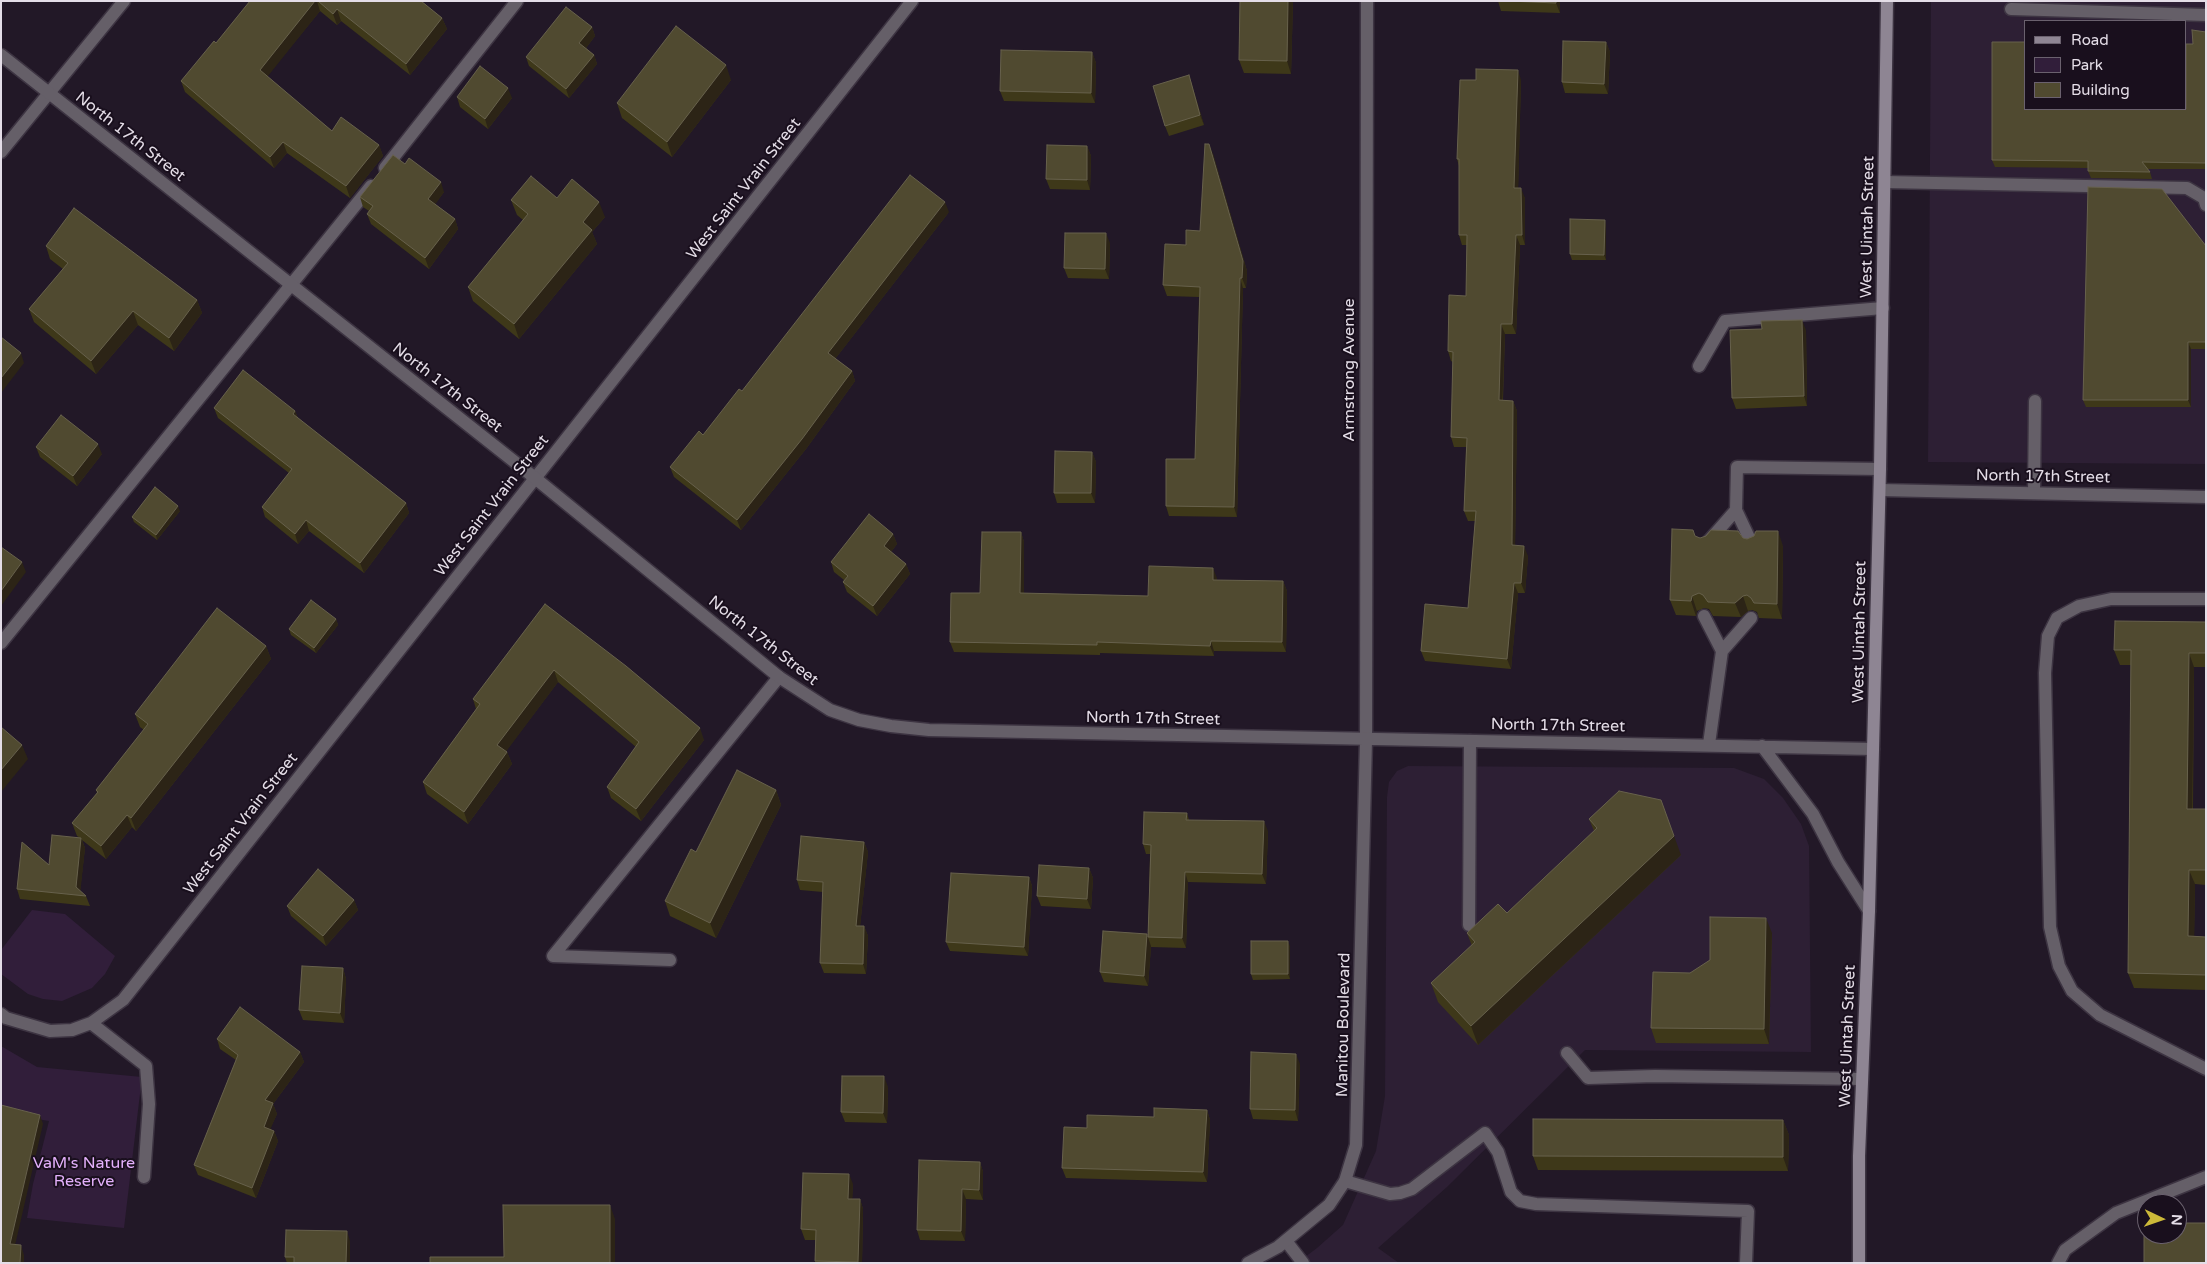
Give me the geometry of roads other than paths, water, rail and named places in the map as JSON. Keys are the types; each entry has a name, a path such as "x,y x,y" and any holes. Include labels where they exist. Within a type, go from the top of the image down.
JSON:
{"main road":[{"name":"West Uintah Street","path":"1859,1263 1862,1079 1869,911 1880,490 1887,1"}],"street":[{"path":"1,152 124,1"},
{"path":"1,643 291,286 516,1"},
{"name":"West Saint Vrain Street","path":"1,1014 6,1018 50,1031 72,1030 91,1023 123,1000 912,1"},
{"name":"Armstrong Avenue","path":"1366,740 1367,1"},
{"path":"2010,9 2206,15"},
{"name":"North 17th Street","path":"1,56 535,478 779,677 830,710 859,720 930,730 1366,740 1709,744 1873,749"},
{"path":"1885,182 2187,188 2204,198 2206,205"},
{"path":"1699,366 1726,321 1883,308"},
{"path":"2034,494 2035,400"},
{"path":"1753,546 1736,510 1737,467 1880,469"},
{"name":"North 17th Street","path":"1880,490 2206,497"},
{"path":"1706,545 1736,510"},
{"path":"2206,599 2110,598 2079,606 2057,618 2048,636 2046,673 2050,927 2059,966 2072,991 2100,1015 2206,1069"},
{"path":"1704,616 1722,652"},
{"path":"1709,744 1722,652 1750,618"},
{"path":"670,960 553,956 779,677"},
{"name":"Manitou Boulevard","path":"1248,1263 1286,1241 1329,1205 1346,1181 1356,1145 1359,1102 1366,740"},
{"path":"1469,925 1470,741"},
{"path":"1762,746 1813,814 1838,862 1869,911"},
{"path":"91,1023 146,1066 149,1104 144,1177"},
{"path":"1567,1053 1588,1078 1655,1076 1862,1079"},
{"path":"1346,1181 1390,1194 1412,1189 1485,1133 1498,1152 1511,1192 1520,1202 1748,1211 1746,1263"},
{"path":"2058,1263 2065,1250 2116,1214 2206,1177"},
{"path":"1286,1241 1303,1263"}],"park label":[{"name":"VaM's Nature Reserve","path":"84,1173"}]}
